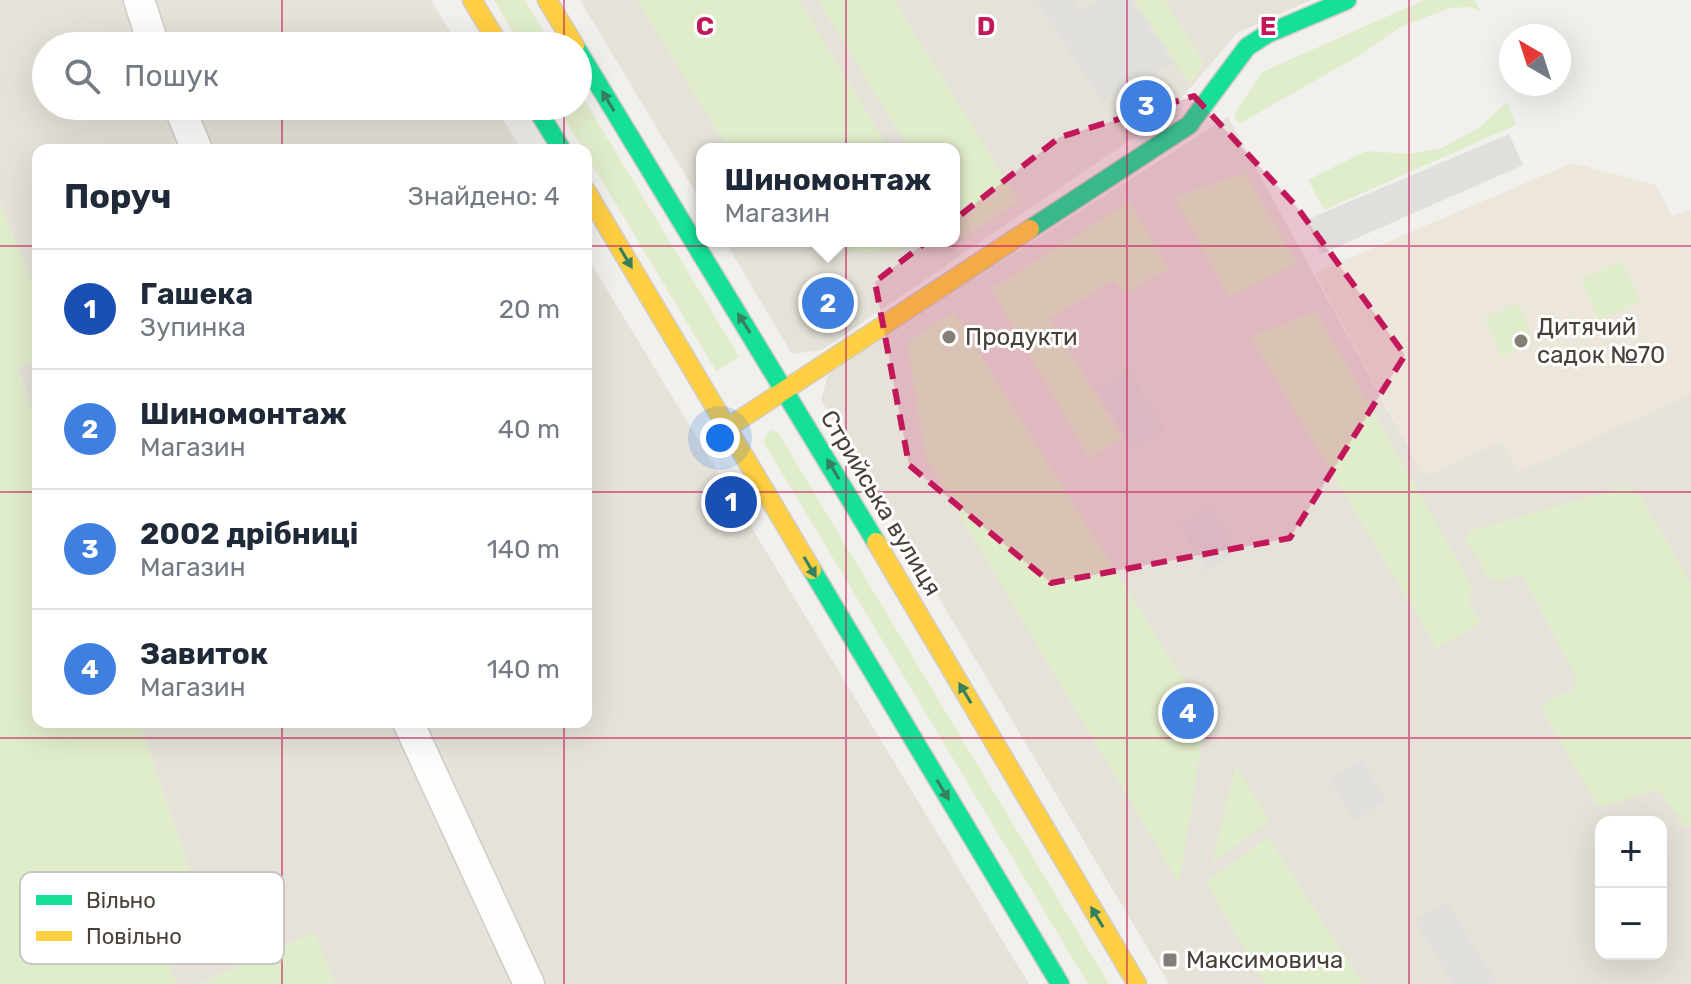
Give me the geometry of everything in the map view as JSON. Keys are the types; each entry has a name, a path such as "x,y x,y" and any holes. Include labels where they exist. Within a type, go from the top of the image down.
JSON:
{"main road":[{"path":"472,0 491,32"},
{"name":"Стрийська вулиця","path":"547,0 567,32"},
{"path":"727,428 1189,125 1247,47 1267,34 1347,0"},
{"name":"Стрийська вулиця","path":"592,72 696,242"},
{"path":"544,120 558,144"},
{"path":"592,201 1060,984"},
{"name":"Стрийська вулиця","path":"699,247 1137,984"}],"street":[{"path":"139,0 149,32"},
{"path":"185,120 195,144"},
{"path":"411,728 529,984"}],"highlighted area":[{"path":"1194,96 1296,206 1405,355 1290,538 1051,583 909,465 875,282 1060,137"}],"shaded area":[{"path":"0,0 431,0 450,32 32,32 32,120 504,120 518,144 32,144 32,281 0,204"},
{"path":"580,0 1311,0 1237,33 1168,114 822,350 792,354 729,247 960,247 960,143 696,143 696,193"},
{"path":"1036,0 1072,0 1079,11 1100,0 1131,0 1173,62 1103,102"},
{"path":"1228,117 1424,476 1502,441 1519,472 1691,394 1691,984 1169,984 821,400 829,371"},
{"path":"1509,134 1523,165 1321,254 1306,220"},
{"name":"Дитячий садок №70","path":"1572,163 1656,185 1672,216 1691,210 1691,394 1518,473 1502,441 1424,476 1315,273"},
{"path":"592,265 1029,984 335,984 315,933 284,947 284,872 191,872 141,728 592,728"},
{"path":"32,362 32,410 17,367"},
{"path":"1129,370 1166,430 1134,450 1097,390"},
{"path":"1211,505 1238,551 1206,571 1179,525"},
{"path":"1362,760 1386,801 1354,820 1330,779"},
{"path":"1447,902 1497,984 1453,984 1415,920"},
{"path":"168,964 244,964 198,984 177,984"}],"green space":[{"path":"494,0 525,0 544,32 513,32"},
{"path":"637,0 799,0 885,143 724,143"},
{"path":"818,0 894,0 1019,201 963,238 960,233 960,143 905,143"},
{"path":"1134,0 1165,0 1204,63 1190,84"},
{"path":"1424,0 1475,0 1480,11 1471,7 1450,8 1400,27 1362,54 1239,124 1234,115 1262,72"},
{"path":"1507,102 1516,125 1324,210 1308,180 1366,151 1409,154 1442,148 1480,127"},
{"path":"592,112 739,357 716,371 592,164 592,144 580,144 565,120 592,120"},
{"path":"1245,173 1297,263 1229,297 1174,197"},
{"path":"1129,202 1169,268 1126,293 1113,280 1050,319 1122,438 1089,458 991,289"},
{"path":"0,204 32,281 32,362 17,368 32,410 32,728 141,728 191,872 20,872 20,964 168,964 177,984 0,984"},
{"path":"838,247 906,247 878,252"},
{"path":"1623,261 1640,302 1599,320 1581,279"},
{"path":"1519,304 1535,344 1502,357 1485,318"},
{"path":"1316,311 1471,584 1469,603 1481,623 1437,648 1250,337"},
{"path":"954,312 1206,716 1179,883 925,457 907,342"},
{"path":"773,430 779,434 1109,984 1088,984 764,443 766,434"},
{"path":"1626,486 1641,497 1691,583 1691,826 1684,826 1658,789 1604,806 1596,803 1542,710 1549,700 1573,690 1577,679 1524,578 1518,576 1495,582 1489,578 1465,539 1470,531"},
{"path":"1236,766 1269,821 1212,863"},
{"path":"1268,837 1363,984 1265,984 1206,882"},
{"path":"315,932 335,984 198,984 243,964 284,964 284,946"}],"traffic: fast":[{"path":"1030,229 1189,125 1247,47 1267,34 1347,0"},
{"path":"592,74 696,245"},
{"path":"544,120 558,144"},
{"path":"697,247 876,542"},
{"path":"812,570 1060,984"}],"traffic: slow":[{"path":"472,0 491,32"},
{"path":"547,0 566,32"},
{"path":"592,201 812,570"},
{"path":"727,428 1030,229"},
{"path":"876,542 1137,984"}],"place":[{"name":"2002 дрібниці","path":"1146,106"},
{"name":"Шиномонтаж","path":"828,303"},
{"name":"Продукти","path":"949,337"},
{"name":"Дитячий садок №70","path":"1521,341"},
{"name":"Гашека","path":"731,502"},
{"name":"Завиток","path":"1188,713"},
{"name":"Максимовича","path":"1170,960"}]}
